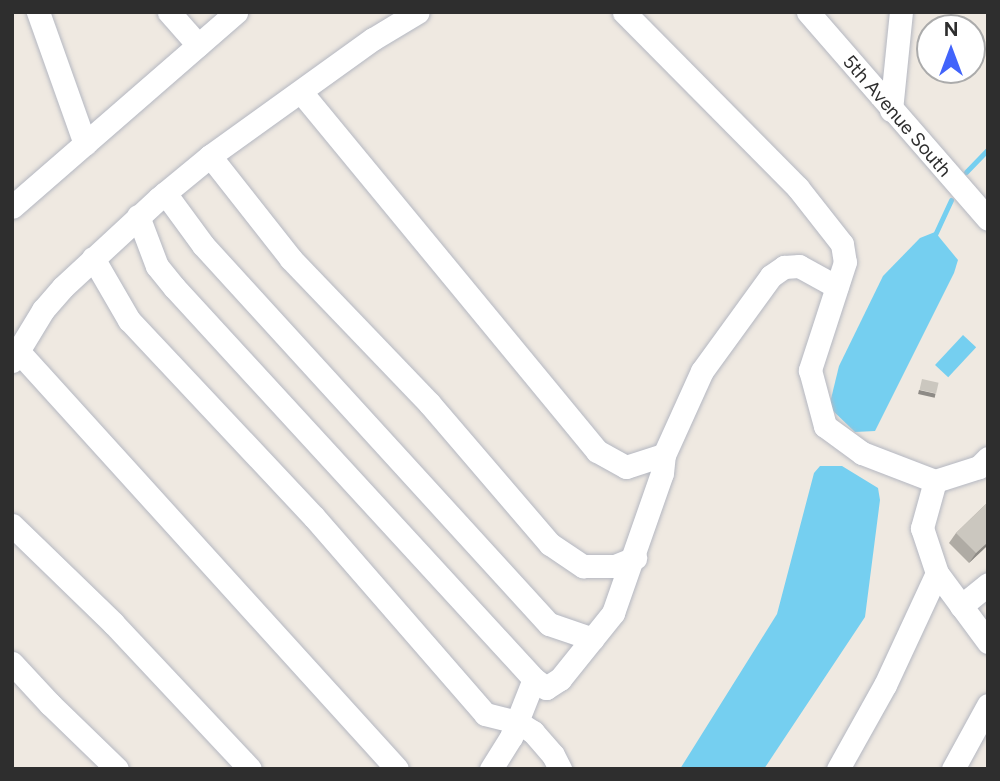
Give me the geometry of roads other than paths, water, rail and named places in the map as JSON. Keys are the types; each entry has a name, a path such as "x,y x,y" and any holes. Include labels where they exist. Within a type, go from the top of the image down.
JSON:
{"street":[{"path":"38,12 85,144"},
{"path":"169,12 198,45"},
{"path":"12,208 236,12"},
{"path":"397,769 15,356 43,310 138,216 210,156 373,39 418,12"},
{"path":"624,12 798,188 842,244 845,262 810,370 825,426 862,453 935,481 985,467"},
{"name":"5th Avenue South","path":"808,12 988,219"},
{"path":"891,110 901,12"},
{"path":"301,92 597,451 626,467 664,455"},
{"path":"210,156 291,260 429,403 550,544 583,566 615,566 635,558"},
{"path":"165,193 203,245 549,624 593,639"},
{"path":"138,216 157,266 174,287 534,679 546,688 560,679 613,613 635,558 662,473 664,455 702,371 771,276 784,267 799,266 837,287"},
{"path":"93,258 129,320 314,517 485,714 517,722 533,732 553,755 560,769"},
{"path":"935,481 922,527 937,573 988,642"},
{"path":"12,525 113,623 250,769"},
{"path":"838,769 885,685 937,573"},
{"path":"961,606 988,584"},
{"path":"12,663 117,769"},
{"path":"491,769 517,722 534,679"},
{"path":"953,769 988,705"}],"water":[{"path":"935,232 958,260 954,273 875,431 855,432 829,407 839,366 883,276 920,238"},
{"path":"963,335 976,347 948,377 935,365"},
{"path":"820,466 842,466 878,488 880,500 865,617 764,769 680,769 777,614 814,473"}],"waterway":[{"path":"966,172 988,149"},
{"path":"933,239 951,200"}]}
